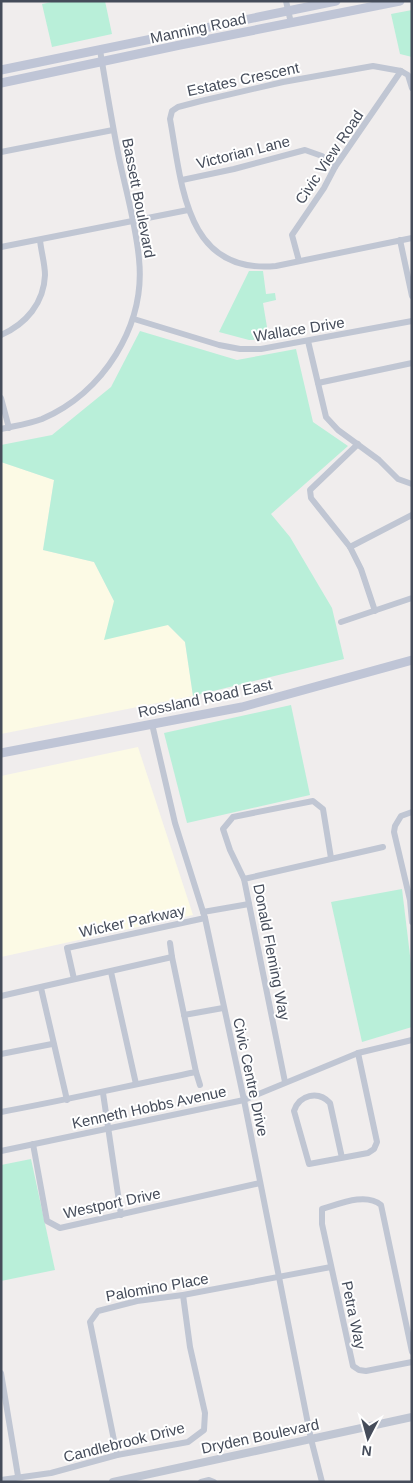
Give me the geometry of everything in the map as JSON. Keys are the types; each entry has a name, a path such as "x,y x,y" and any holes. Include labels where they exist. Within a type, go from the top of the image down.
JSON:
{"main road":[{"name":"Manning Road","path":"1,70 100,50 287,6 336,1"},
{"name":"Manning Road","path":"1,83 400,1"},
{"name":"Rossland Road East","path":"1,753 242,707 412,660"}],"street":[{"path":"287,6 291,23"},
{"name":"Bassett Boulevard","path":"5,429 40,420 68,406 94,384 119,351 134,319 139,290 139,259 113,130 100,50"},
{"name":"Estates Crescent","path":"401,71 373,66 284,82 178,107 172,111 170,119 188,210 203,238 214,250 232,261 267,267 412,238"},
{"path":"401,71 408,75 412,88"},
{"name":"Civic View Road","path":"299,261 292,235 324,188 335,167 401,71"},
{"path":"1,152 113,130"},
{"name":"Victorian Lane","path":"182,180 234,169 305,150 322,156 335,167"},
{"path":"1,247 188,210"},
{"path":"1,335 16,329 38,303 45,275 40,240"},
{"path":"400,240 412,296"},
{"name":"Wallace Drive","path":"134,319 240,349 262,349 412,321"},
{"path":"308,341 326,417 380,460 398,479 412,484"},
{"path":"318,383 412,363"},
{"path":"1,398 5,429"},
{"path":"358,444 310,490 311,498 350,547 361,569 376,611"},
{"path":"350,547 412,515"},
{"path":"341,622 412,598"},
{"name":"Civic Centre Drive","path":"152,724 175,823 204,915 244,1100 311,1439 322,1482"},
{"path":"244,879 230,850 223,829 233,817 313,801 323,809 331,858"},
{"path":"412,812 400,816 394,832 411,900 412,922"},
{"name":"Donald Fleming Way","path":"285,1082 244,879 383,847"},
{"path":"204,915 249,904"},
{"name":"Wicker Parkway","path":"74,979 67,948 204,915"},
{"name":"Wicker Parkway","path":"170,943 200,1085"},
{"path":"1,996 172,957"},
{"path":"111,972 136,1084"},
{"path":"41,988 52,1044 67,1100"},
{"path":"184,1016 223,1008"},
{"name":"Kenneth Hobbs Avenue","path":"1,1151 244,1100 358,1053 412,1040"},
{"path":"1,1054 52,1044"},
{"path":"342,1158 330,1103 324,1097 316,1095 301,1098 296,1103 294,1112 309,1164 342,1158 368,1153 374,1149 377,1142 358,1053"},
{"path":"1,1112 103,1093 136,1084 196,1072"},
{"path":"103,1093 106,1128 120,1215"},
{"name":"Westport Drive","path":"33,1144 47,1221 60,1228 260,1184"},
{"name":"Petra Way","path":"412,1352 381,1205 376,1201 360,1200 322,1209 322,1224 353,1366 359,1370 366,1371 412,1362"},
{"name":"Petra Way","path":"278,1277 331,1267"},
{"name":"Palomino Place","path":"117,1455 90,1322 98,1310 137,1301 182,1295 278,1277"},
{"name":"Candlebrook Drive","path":"1,1480 18,1476 50,1473 117,1455 188,1442 204,1430 205,1414 190,1347 182,1295"},
{"path":"1,1373 18,1476"},
{"name":"Dryden Boulevard","path":"113,1482 412,1417"},
{"path":"201,1482 209,1480 214,1482"}],"shaded area":[{"path":"1,462 54,480 43,550 94,562 114,601 168,625 185,642 193,696 1,734"},
{"path":"138,747 193,915 1,957 1,776"}],"green space":[{"path":"56,1 105,1 112,34 52,47 42,4"},
{"path":"412,10 412,57 400,54 391,14"},
{"path":"249,271 263,271 266,294 275,293 276,300 263,303 269,339 249,340 219,332"},
{"path":"140,331 237,360 296,349 313,422 348,446 271,514 290,537 332,608 344,659 193,696 185,642 168,625 104,640 114,601 94,562 43,550 54,480 1,462 1,445 52,435 111,387"},
{"path":"291,705 310,795 187,823 164,733"},
{"path":"402,889 412,972 412,1027 362,1042 331,902"},
{"path":"31,1159 55,1270 1,1281 1,1165"}]}
